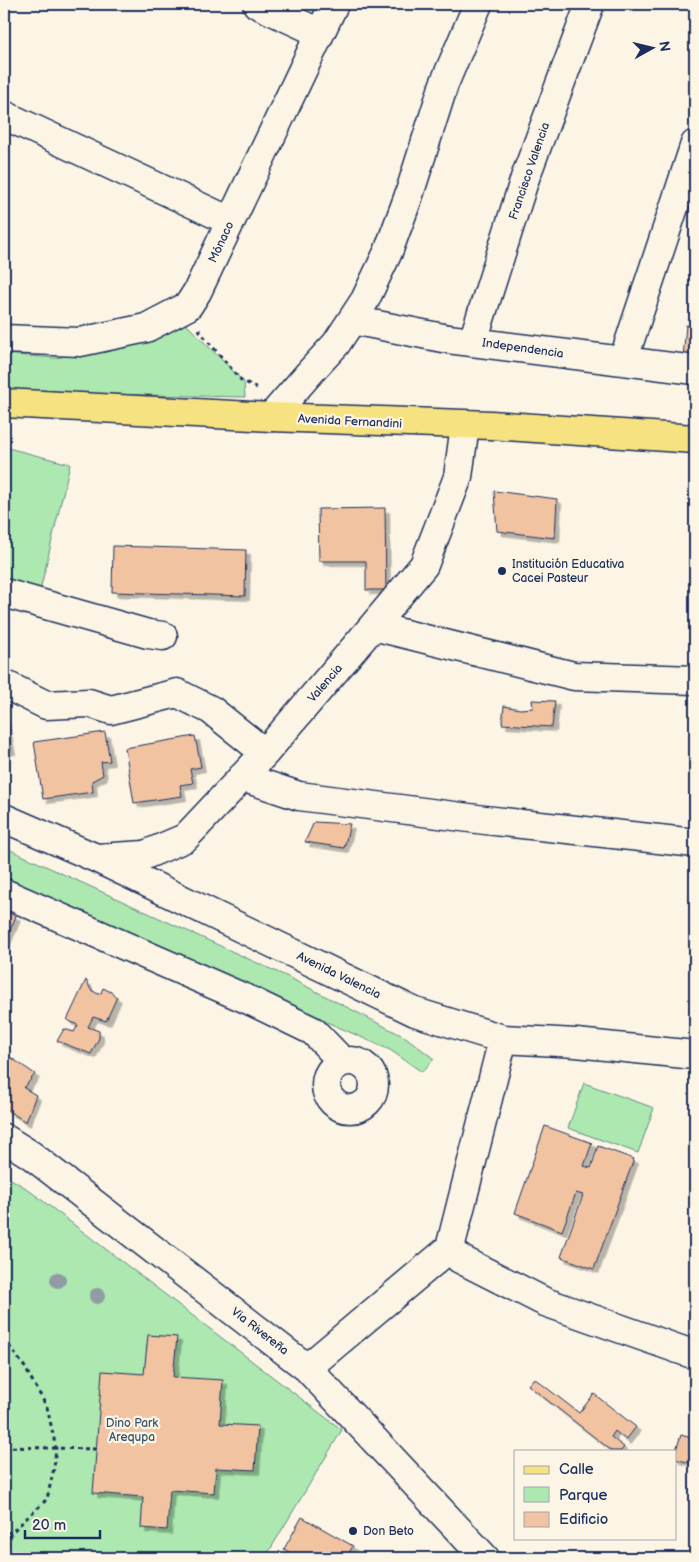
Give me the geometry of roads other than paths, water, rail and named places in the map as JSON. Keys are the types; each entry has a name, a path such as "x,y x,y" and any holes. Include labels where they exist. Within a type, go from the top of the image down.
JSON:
{"main road":[{"name":"Avenida Fernandini","path":"4,403 278,410 695,440"}],"street":[{"path":"257,4 320,33"},
{"name":"Mónaco","path":"4,339 80,342 146,328 188,306 197,292 334,4"},
{"path":"278,410 336,344 364,300 388,252 408,198 444,84 478,4"},
{"name":"Francisco Valencia","path":"473,341 526,178 590,4"},
{"path":"4,115 230,221"},
{"path":"623,361 695,144"},
{"name":"Independencia","path":"352,320 448,339 695,370"},
{"name":"Valencia","path":"96,858 145,854 185,838 265,753 373,626 424,565 458,477 464,424"},
{"path":"4,593 148,634 163,636"},
{"path":"373,626 574,676 695,680"},
{"path":"4,684 46,705 89,703 111,710 177,693 211,710 265,753"},
{"path":"242,777 299,796 485,820 695,843"},
{"name":"Avenida Valencia","path":"4,818 96,858 415,1012 503,1039 576,1043 695,1055"},
{"path":"4,893 251,1001 313,1031 343,1062"},
{"path":"307,1368 450,1248 503,1039"},
{"name":"Via Rivereña","path":"4,1138 30,1155 307,1368 486,1558"},
{"path":"450,1248 460,1259 545,1302 695,1355"}],"place":[{"name":"Institución Educativa Cacei Pasteur","path":"502,571"},
{"name":"Don Beto","path":"353,1531"}],"park label":[{"name":"Dino Park Arequpa","path":"132,1430"}]}
